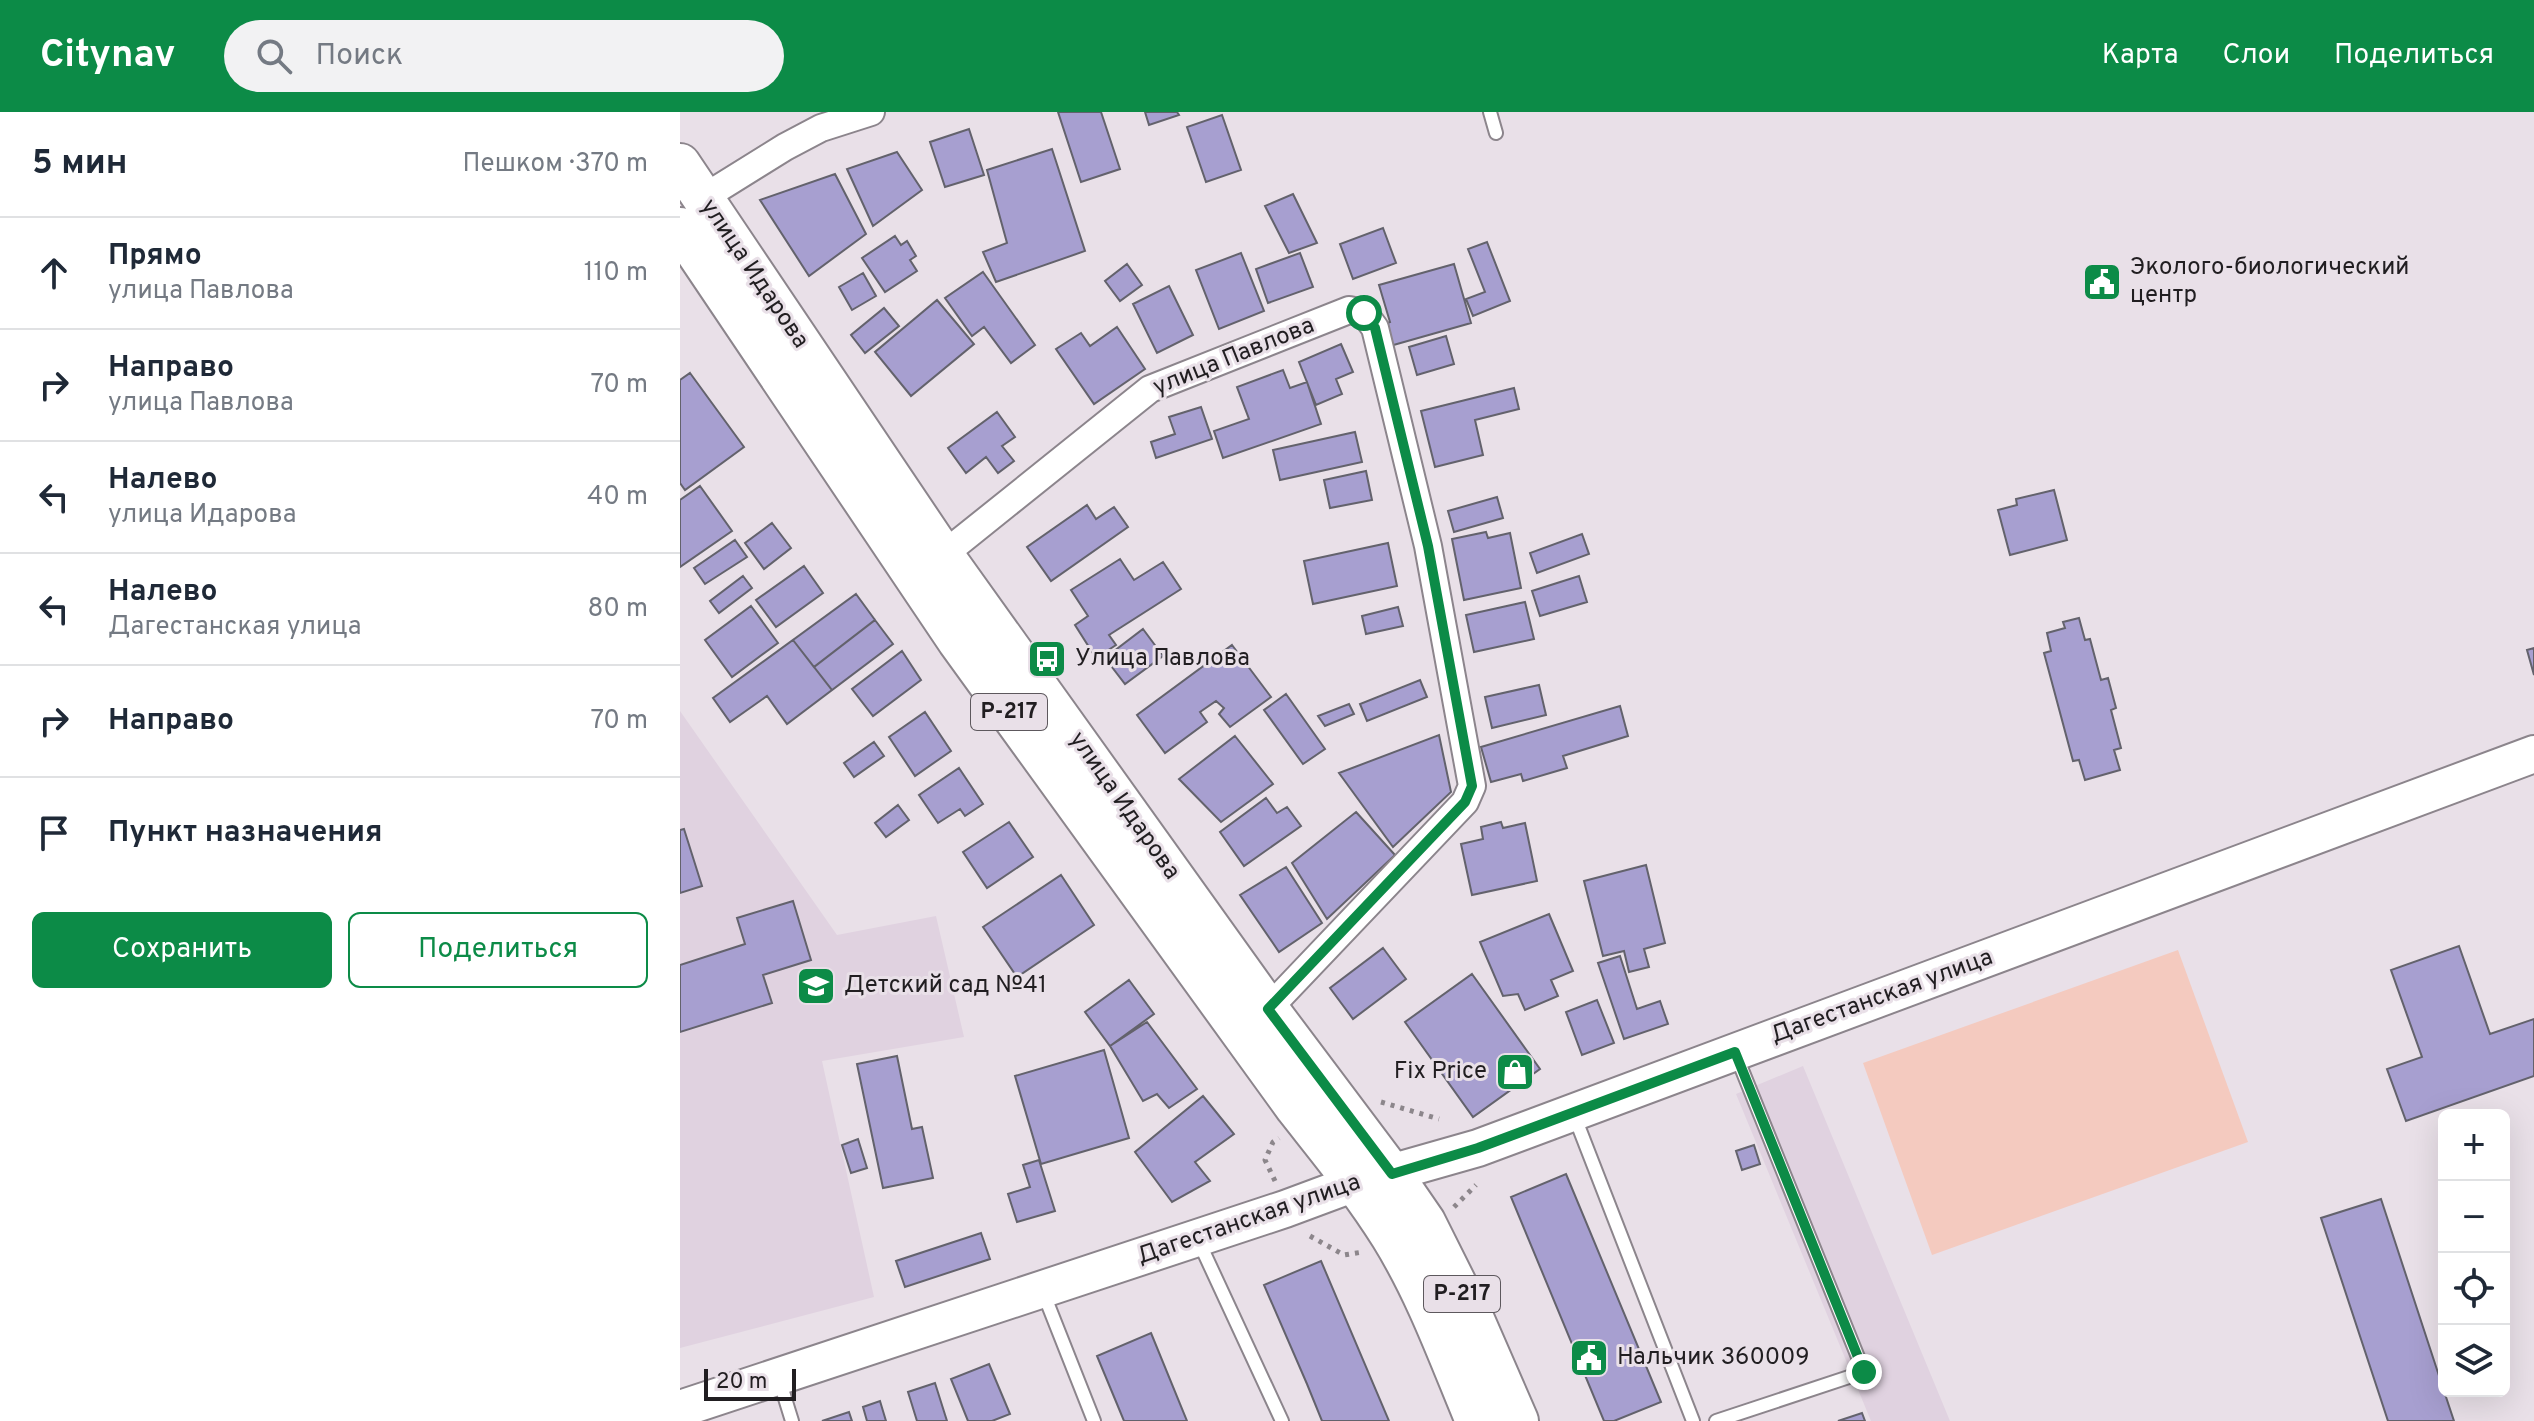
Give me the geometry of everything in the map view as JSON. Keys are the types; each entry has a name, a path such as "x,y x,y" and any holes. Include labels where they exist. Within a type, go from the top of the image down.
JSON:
{"main road":[{"name":"улица Идарова","path":"680,164 691,213 958,641 1296,1108 1374,1178 1442,1252 1518,1421"},
{"name":"улица Идарова","path":"691,213 943,555 1268,1009 1374,1178 1393,1239 1432,1315 1476,1421"}],"street":[{"path":"691,213 832,118 871,112"},
{"name":"улица Павлова","path":"943,555 1150,389 1349,310 1364,313 1375,328 1428,546 1472,786 1465,802 1268,1009"},
{"name":"Дагестанская улица","path":"680,1409 1374,1178 1478,1148 2534,754"}],"lane":[{"path":"1490,112 1496,133"},
{"path":"1716,1421 1864,1372 1735,1052"},
{"path":"1573,1112 1693,1421"},
{"path":"1197,1238 1282,1421"},
{"path":"1041,1289 1094,1421"},
{"path":"778,1376 792,1421"}],"path":[{"path":"1379,1101 1439,1119"},
{"path":"1275,1181 1265,1160 1273,1142 1289,1131"},
{"path":"1449,1211 1476,1185"},
{"path":"1306,1233 1344,1255 1374,1251"}],"shaded area":[{"name":"Детский сад №41","path":"680,711 837,935 936,916 964,1037 822,1061 874,1297 680,1348"},
{"path":"2178,950 2248,1142 1932,1255 1863,1063"},
{"path":"1803,1066 1950,1421 1871,1421 1736,1094"}],"building":[{"path":"1058,112 1101,112 1120,169 1081,182"},
{"path":"1145,112 1177,112 1179,115 1149,125"},
{"path":"1222,115 1241,170 1206,182 1187,127"},
{"path":"969,129 984,175 945,187 930,142"},
{"path":"1052,149 1085,251 996,282 983,252 1007,243 987,170"},
{"path":"897,152 922,190 873,226 847,169"},
{"path":"835,174 866,234 809,276 760,200"},
{"path":"1293,194 1317,243 1289,253 1265,206"},
{"path":"1383,228 1396,263 1353,279 1340,244"},
{"path":"895,236 901,245 907,241 916,256 910,260 917,271 885,292 862,258"},
{"path":"1487,242 1510,301 1473,316 1466,299 1485,292 1468,249"},
{"path":"1241,253 1264,311 1219,329 1196,270"},
{"path":"1300,253 1313,287 1268,303 1256,269"},
{"path":"1127,264 1142,285 1120,301 1105,281"},
{"path":"1454,264 1471,323 1390,346 1384,324 1390,322 1379,285"},
{"path":"983,272 1035,345 1011,363 984,327 972,336 945,298"},
{"path":"863,273 876,296 852,310 839,287"},
{"path":"1169,286 1193,335 1157,353 1133,304"},
{"path":"937,300 974,344 911,396 875,352"},
{"path":"884,308 899,326 865,353 851,335"},
{"path":"1117,327 1145,369 1094,404 1056,349 1081,333 1090,346"},
{"path":"1446,336 1454,364 1417,375 1409,347"},
{"path":"1341,344 1353,372 1336,379 1342,394 1316,405 1299,362"},
{"path":"1283,370 1290,388 1307,382 1321,424 1223,458 1214,431 1249,419 1237,387"},
{"path":"690,373 744,447 685,490 680,483 680,380"},
{"path":"1514,388 1519,409 1475,420 1483,455 1435,467 1421,411"},
{"path":"1201,407 1212,439 1156,458 1151,442 1175,434 1169,417"},
{"path":"997,412 1015,437 1002,446 1014,461 998,473 986,457 966,473 948,448"},
{"path":"1355,432 1362,462 1280,480 1273,450"},
{"path":"1366,471 1372,500 1330,508 1324,480"},
{"path":"700,486 732,531 680,567 680,500"},
{"path":"2054,490 2067,540 2010,555 1998,510 2017,505 2016,499"},
{"path":"1497,497 1503,518 1454,532 1448,511"},
{"path":"1087,505 1096,519 1114,507 1128,527 1051,581 1027,547"},
{"path":"772,523 791,548 764,569 745,543"},
{"path":"1486,532 1488,538 1510,533 1521,588 1464,600 1452,539"},
{"path":"1582,534 1589,554 1537,573 1530,553"},
{"path":"735,540 747,557 705,584 694,568"},
{"path":"1388,543 1397,586 1313,604 1304,561"},
{"path":"1120,559 1134,580 1163,562 1181,589 1109,635 1116,645 1096,658 1075,625 1088,616 1071,590"},
{"path":"804,566 823,593 776,627 756,600"},
{"path":"743,576 752,588 719,613 710,601"},
{"path":"1579,576 1587,602 1540,616 1532,591"},
{"path":"856,594 875,620 814,667 793,640"},
{"path":"1525,602 1534,639 1474,652 1466,615"},
{"path":"751,606 778,643 732,677 705,640"},
{"path":"1398,607 1403,626 1366,634 1362,616"},
{"path":"2079,618 2085,640 2090,639 2101,680 2108,678 2116,708 2111,710 2121,748 2114,750 2120,770 2085,780 2079,760 2073,761 2044,653 2051,651 2047,633 2065,628 2063,622"},
{"path":"875,620 893,644 832,690 814,667"},
{"path":"1143,629 1163,656 1125,684 1105,658"},
{"path":"793,640 832,690 787,724 767,696 730,722 713,698"},
{"path":"1232,645 1271,697 1230,727 1219,714 1224,708 1216,701 1200,712 1207,722 1165,753 1137,715"},
{"path":"2534,648 2534,675 2527,650"},
{"path":"902,651 921,680 873,716 852,689"},
{"path":"1420,680 1427,697 1367,721 1360,704"},
{"path":"1539,685 1546,715 1492,728 1485,697"},
{"path":"1286,694 1325,749 1303,764 1264,710"},
{"path":"1349,704 1354,714 1325,726 1318,716"},
{"path":"1620,706 1628,736 1563,756 1567,768 1523,781 1521,774 1491,782 1481,747"},
{"path":"925,712 951,751 915,776 889,737"},
{"path":"1439,735 1451,792 1393,847 1339,773"},
{"path":"1235,736 1273,784 1221,822 1179,779"},
{"path":"874,742 884,756 854,777 844,763"},
{"path":"959,768 983,804 965,816 960,809 938,823 919,795"},
{"path":"1266,798 1277,813 1287,807 1301,826 1244,866 1220,832"},
{"path":"898,805 909,820 886,837 875,823"},
{"path":"1356,812 1395,855 1327,919 1292,863"},
{"path":"1009,822 1033,857 987,888 963,852"},
{"path":"1501,822 1503,828 1525,823 1537,881 1472,895 1461,844 1483,839 1481,827"},
{"path":"684,829 702,886 680,893 680,830"},
{"path":"1646,865 1665,943 1644,949 1649,967 1629,972 1624,951 1603,956 1584,881"},
{"path":"1286,867 1322,923 1279,952 1240,895"},
{"path":"1061,875 1094,925 1017,977 983,927"},
{"path":"793,901 811,960 763,975 772,1003 680,1032 680,965 745,944 737,918"},
{"path":"1549,914 1573,971 1551,980 1558,996 1525,1010 1518,994 1503,996 1480,942"},
{"path":"2459,946 2490,1034 2534,1019 2534,1076 2406,1121 2387,1069 2422,1057 2391,970"},
{"path":"1383,948 1406,979 1353,1019 1330,988"},
{"path":"1620,956 1637,1009 1660,1001 1668,1024 1624,1039 1598,963"},
{"path":"1472,974 1540,1069 1473,1117 1405,1022"},
{"path":"1129,980 1154,1014 1110,1046 1085,1012"},
{"path":"1597,1000 1614,1043 1582,1055 1566,1012"},
{"path":"1147,1022 1197,1089 1169,1108 1157,1094 1143,1101 1110,1046"},
{"path":"1104,1050 1129,1138 1041,1164 1015,1076"},
{"path":"897,1056 912,1129 922,1127 933,1178 883,1188 857,1064"},
{"path":"1203,1096 1234,1134 1195,1162 1210,1181 1172,1202 1135,1152"},
{"path":"858,1139 867,1168 851,1173 842,1145"},
{"path":"1754,1145 1760,1164 1742,1170 1736,1151"},
{"path":"1039,1160 1055,1211 1017,1222 1008,1194 1030,1187 1023,1165"},
{"path":"1566,1174 1661,1402 1614,1421 1604,1421 1511,1197"},
{"path":"2381,1199 2438,1372 2438,1397 2446,1397 2454,1421 2388,1421 2321,1218"},
{"path":"981,1233 990,1259 905,1287 896,1261"},
{"path":"1321,1261 1389,1421 1322,1421 1264,1285"},
{"path":"1151,1333 1187,1421 1124,1421 1097,1356"},
{"path":"989,1364 1010,1414 992,1421 968,1421 951,1379"},
{"path":"935,1383 947,1421 917,1421 908,1392"},
{"path":"880,1401 886,1421 867,1421 863,1407"},
{"path":"849,1412 852,1421 822,1421"},
{"path":"1862,1413 1865,1421 1838,1421"}],"place":[{"name":"Эколого-биологический центр","path":"2102,282"},
{"name":"Улица Павлова","path":"1047,659"},
{"name":"Детский сад №41","path":"816,986"},
{"name":"Fix Price","path":"1515,1072"},
{"name":"Нальчик 360009","path":"1589,1358"}],"route":[{"path":"1364,313 1375,328 1428,546 1472,786 1465,802 1268,1009 1392,1174 1478,1148 1735,1052 1864,1372"}]}
